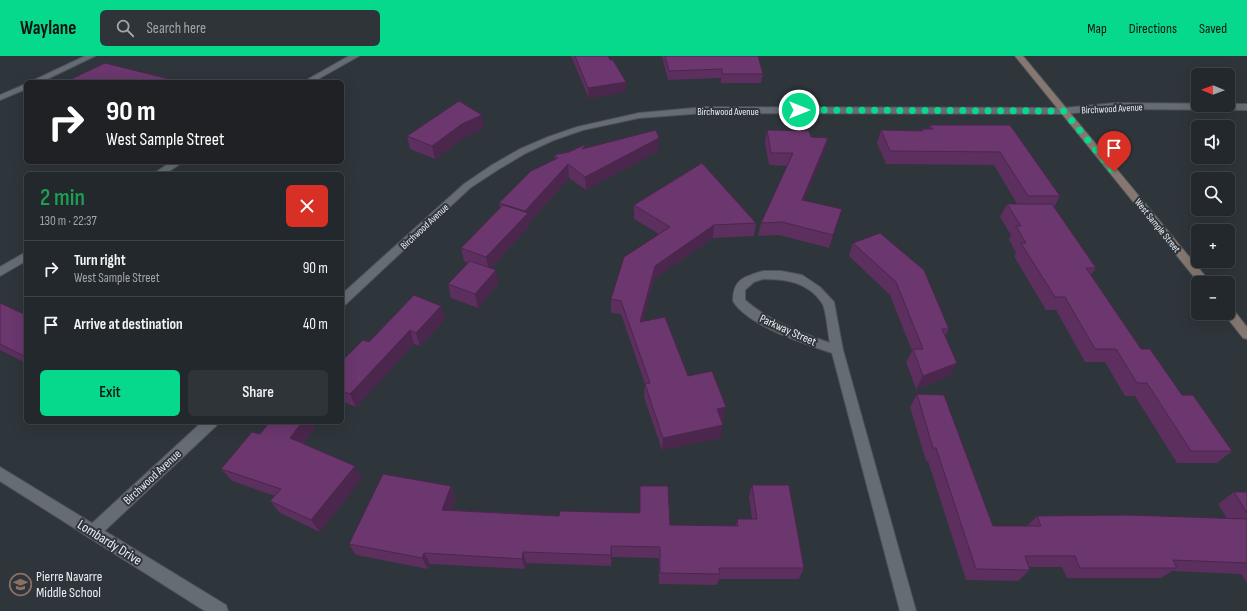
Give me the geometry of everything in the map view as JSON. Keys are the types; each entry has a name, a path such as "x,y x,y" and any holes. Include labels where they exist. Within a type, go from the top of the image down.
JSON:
{"main road":[{"name":"West Sample Street","path":"1019,56 1199,276"},
{"path":"1235,320 1247,335"}],"street":[{"path":"38,80 91,56"},
{"path":"311,80 356,56"},
{"path":"0,98 24,87"},
{"name":"Birchwood Avenue","path":"344,299 467,186 489,170 535,145 561,133 589,126 646,114 705,110 1064,111 1115,106 1247,107"},
{"path":"161,172 175,164"},
{"path":"0,272 24,257"},
{"name":"Parkway Street","path":"837,350 775,326 757,316 739,301 738,289 750,280 763,275 781,275 798,278 816,290 828,302 837,350 908,611"},
{"name":"Birchwood Avenue","path":"93,532 209,424"},
{"name":"Lombardy Drive","path":"0,473 220,611"}],"building":[{"path":"575,56 608,56 610,60 613,60 626,82 588,88"},
{"path":"665,56 758,56 763,74 722,74 722,69 669,71"},
{"path":"105,63 173,80 69,80"},
{"path":"459,101 482,115 462,124 432,146 407,136"},
{"path":"930,125 1010,125 1060,196 1028,196 1000,152 890,151 881,130 923,131 922,129 933,129"},
{"path":"656,130 659,138 585,177 568,164 525,211 499,203 531,171 558,158 554,155 569,152 584,145 585,146 582,149"},
{"path":"767,130 809,131 811,137 828,138 802,200 842,209 833,235 782,222 761,223 793,153 771,153"},
{"path":"702,163 756,223 714,225 655,266 640,322 665,317 688,376 712,371 726,407 717,409 723,425 663,438 645,384 650,383 621,301 611,299 624,257 670,227 634,205"},
{"path":"1007,204 1052,204 1096,268 1086,268 1141,349 1150,349 1182,395 1193,395 1232,451 1191,451 1147,383 1137,383 1116,349 1095,349 1065,297 1055,297 1021,243 1026,243 1016,226 1021,226"},
{"path":"503,205 528,213 486,257 461,248"},
{"path":"880,233 924,270 949,329 942,329 957,363 923,376 913,349 923,349 896,282 853,243"},
{"path":"470,261 496,270 475,294 448,284"},
{"path":"414,295 441,306 416,333 410,330 350,394 344,392 344,359 363,340 369,342"},
{"path":"0,303 24,314 24,356 0,344"},
{"path":"917,394 944,395 993,526 1041,526 1037,516 1128,515 1247,519 1247,563 1173,560 1177,568 1080,568 1075,556 1025,556 1030,570 976,569 936,448 933,448"},
{"path":"268,424 300,424 290,438 355,466 311,520 270,501 281,489 221,469 252,432 260,434"},
{"path":"383,474 451,486 442,510 559,516 560,511 640,513 640,486 668,486 670,525 738,526 737,519 757,519 752,485 789,485 804,568 719,568 720,574 660,573 660,547 611,546 611,555 523,552 522,559 424,553 422,558 349,544"},
{"path":"1234,492 1247,492 1247,513"}],"place":[{"name":"Pierre Navarre Middle School","path":"20,584"}],"route":[{"path":"799,110 1064,111 1114,172"}]}
